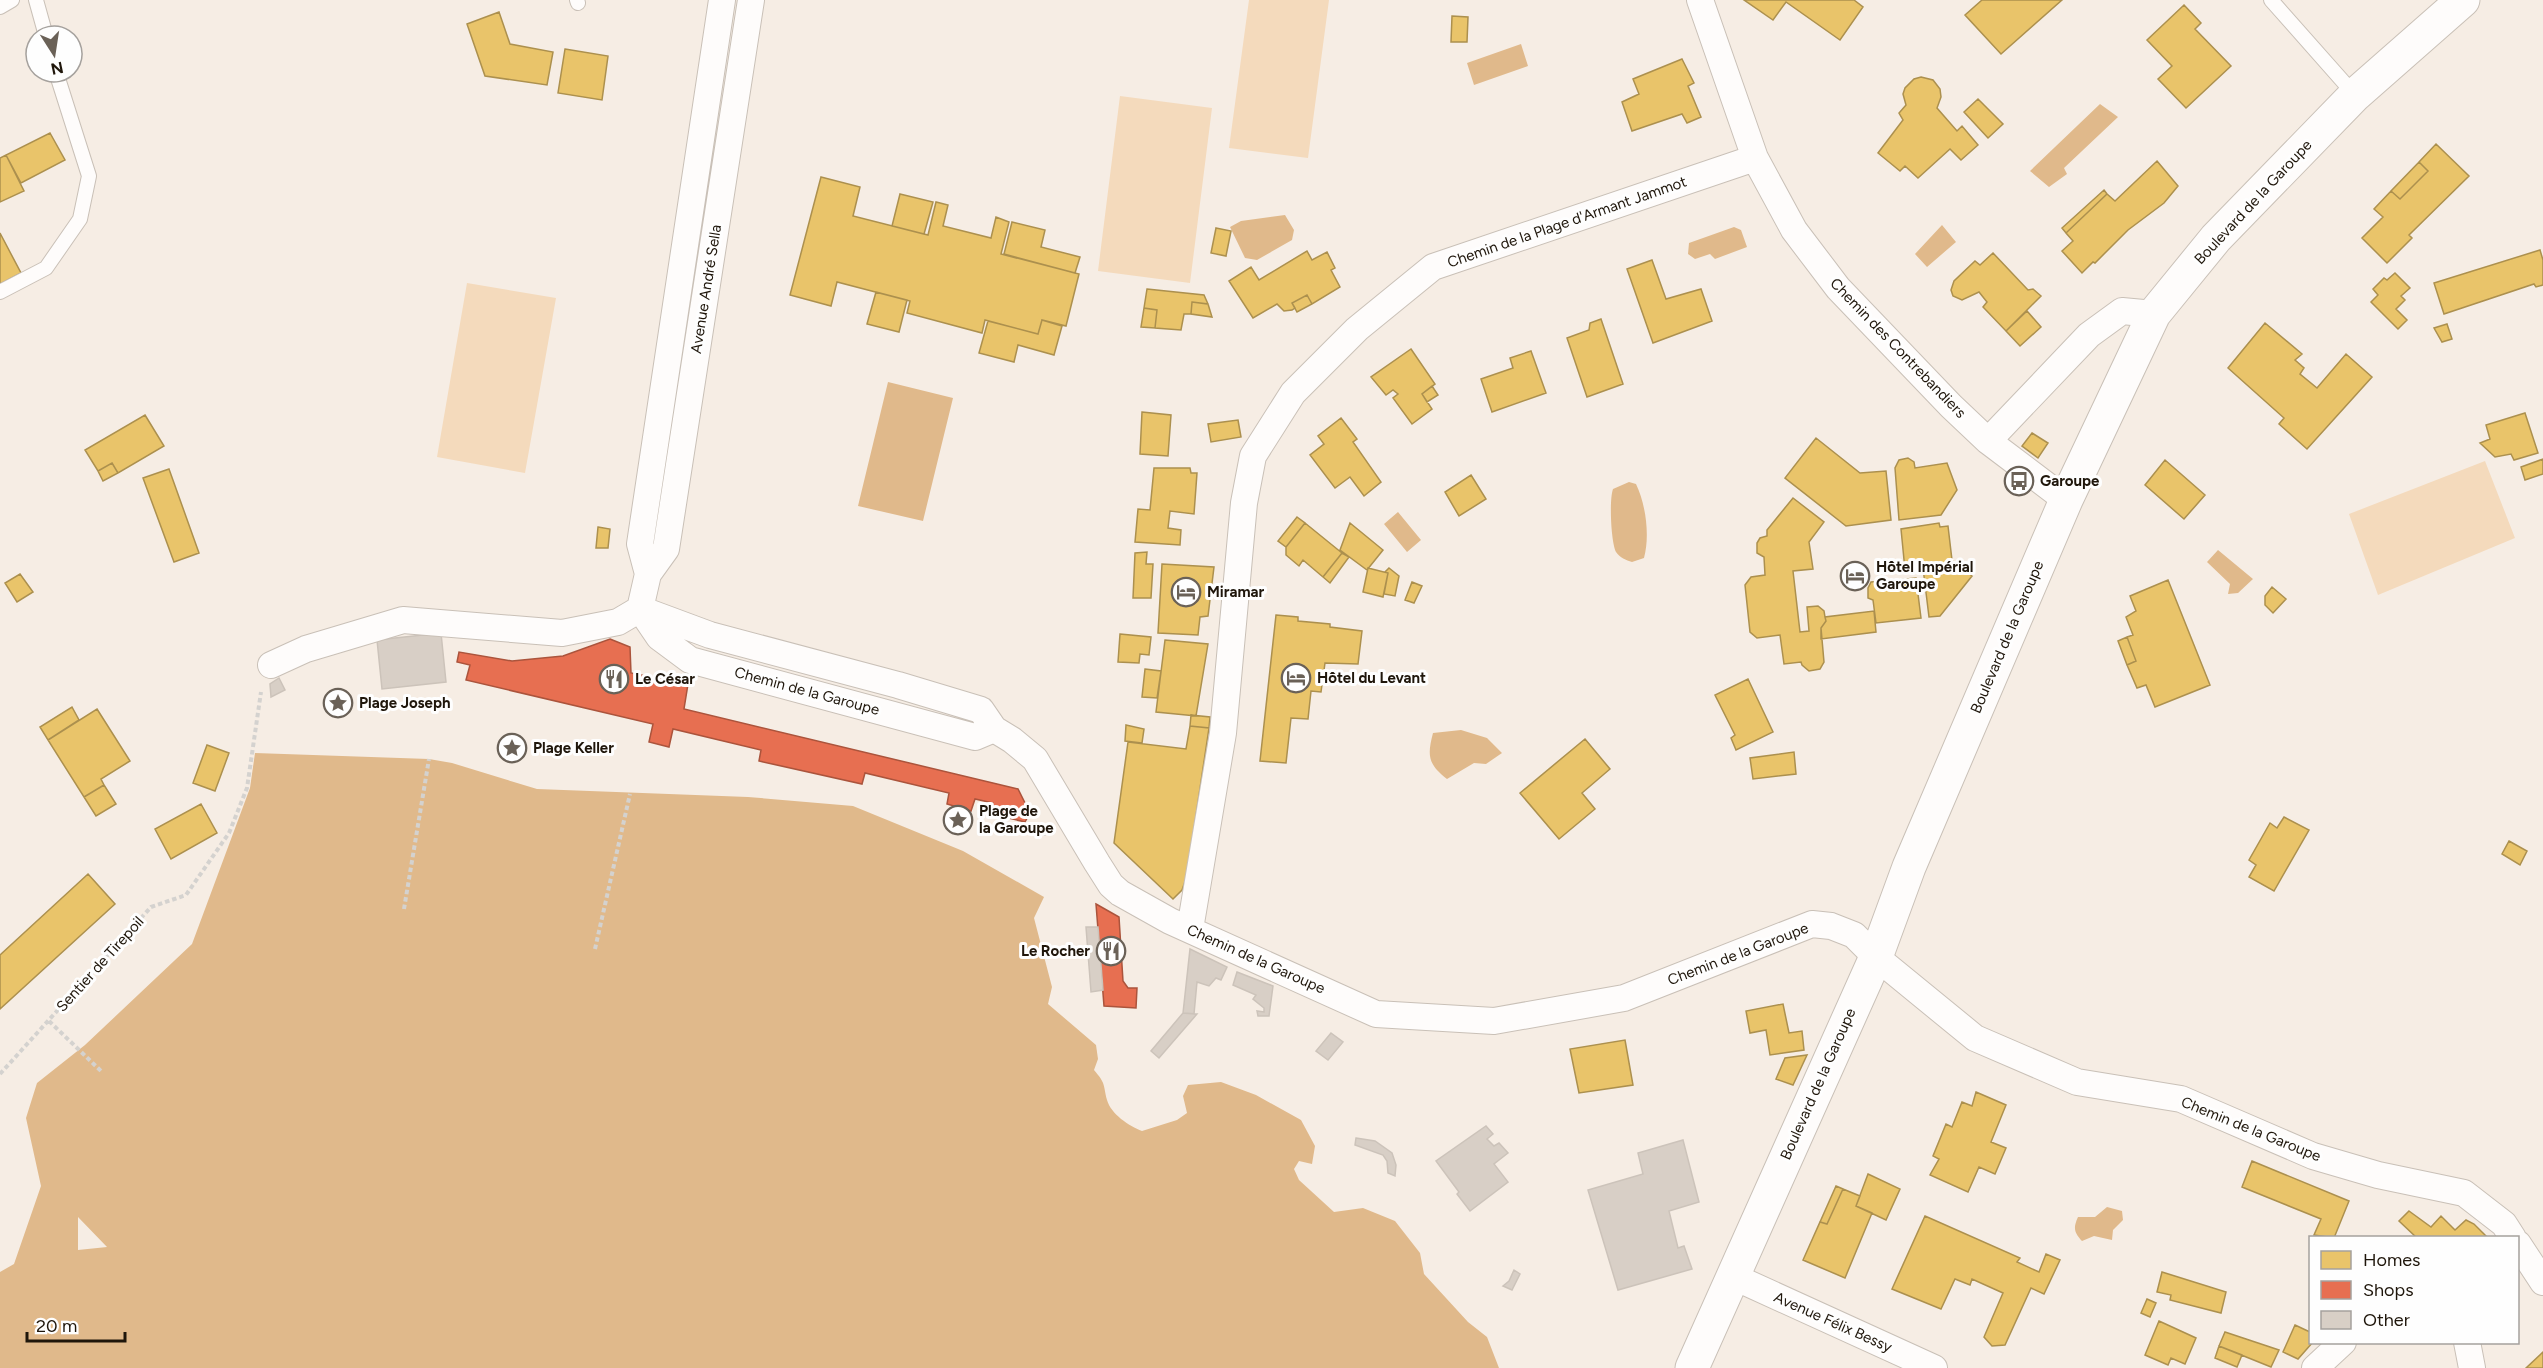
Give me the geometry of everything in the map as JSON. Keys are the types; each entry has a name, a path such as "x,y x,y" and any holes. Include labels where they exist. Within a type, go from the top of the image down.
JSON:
{"street":[{"name":"Avenue André Sella","path":"648,574 640,544 722,0"},
{"name":"Avenue André Sella","path":"640,609 648,574 666,549 751,0"},
{"name":"Chemin des Contrebandiers","path":"1700,0 1755,158 1794,230 1838,288 1951,406 1988,441 2066,500"},
{"name":"Boulevard de la Garoupe","path":"1692,1368 1876,957 1909,867 2066,500 2154,314 2216,238 2355,95 2463,0"},
{"name":"Chemin de la Plage d'Armant Jammot","path":"1190,929 1223,733 1244,503 1253,456 1293,393 1357,329 1433,267 1755,158"},
{"path":"1988,441 2089,335 2122,311 2154,314"},
{"path":"272,665 306,649 403,620 562,633 618,622 640,609"},
{"name":"Chemin de la Garoupe","path":"640,609 659,637 690,660 975,737 994,729 1035,759 1111,885 1148,910 1376,1014 1494,1021 1624,998 1812,924 1831,926 1854,935 1876,957 1975,1038 2077,1082 2181,1099 2313,1156 2378,1175 2464,1193 2504,1224 2512,1236"},
{"path":"2519,1247 2543,1282"},
{"name":"Avenue Félix Bessy","path":"1732,1276 1934,1368"},
{"path":"2315,1368 2341,1344"},
{"path":"2467,1344 2472,1368"}],"lane":[{"path":"0,7 12,0"},
{"path":"36,0 43,24"},
{"path":"2271,0 2355,95"},
{"path":"0,292 46,268 80,219 89,176 60,84"}],"path":[{"name":"Sentier de Tirepoil","path":"0,1074 151,907 186,894 229,834 247,788 263,676 272,665"},
{"path":"404,909 429,759"},
{"path":"595,949 630,794"},
{"path":"989,828 1045,834 1051,843"},
{"path":"49,1021 102,1072"}],"shaded area":[{"path":"1249,0 1329,0 1308,158 1229,148"},
{"path":"1521,44 1528,66 1474,85 1467,63"},
{"path":"1120,96 1212,108 1190,283 1098,271"},
{"path":"2100,104 2118,117 2064,168 2067,174 2049,187 2030,171"},
{"path":"1285,215 1294,230 1292,240 1257,260 1245,258 1230,227 1241,221"},
{"path":"1942,225 1956,242 1927,267 1915,254"},
{"path":"1734,227 1741,230 1747,247 1715,259 1710,254 1695,259 1688,254 1689,243"},
{"path":"467,283 556,298 525,473 437,457"},
{"path":"888,382 953,398 923,521 858,506"},
{"path":"2485,461 2515,538 2378,595 2349,514"},
{"path":"1629,482 1636,484 1639,492 1645,511 1647,530 1644,558 1632,562 1616,552 1611,521 1613,489"},
{"path":"1398,512 1421,540 1407,552 1384,524"},
{"path":"2218,550 2253,579 2238,593 2228,594 2230,584 2207,562"},
{"path":"1461,730 1487,738 1502,753 1486,764 1474,763 1447,779 1436,769 1431,759 1430,748 1433,733"},
{"path":"255,753 429,759 452,763 537,789 748,797 853,806 963,851 1044,897 1034,918 1052,987 1048,1004 1096,1045 1098,1059 1094,1070 1102,1081 1109,1105 1116,1115 1142,1131 1177,1120 1187,1113 1183,1096 1188,1085 1221,1082 1256,1095 1301,1120 1315,1146 1312,1164 1299,1161 1294,1169 1299,1180 1334,1212 1363,1208 1395,1221 1420,1253 1424,1274 1468,1322 1487,1337 1499,1368 0,1368 0,1272 14,1264 41,1186 26,1118 37,1083 85,1045 192,944 250,788","holes":["78,1217 107,1247 78,1250"]},
{"path":"2107,1207 2122,1211 2123,1220 2113,1230 2112,1240 2094,1236 2082,1241 2075,1230 2078,1217 2095,1217"}],"building: Homes":[{"path":"1744,0 1854,0 1863,7 1840,40 1786,2 1773,20"},
{"path":"1982,0 2062,0 2001,54 1965,15"},
{"path":"2184,5 2201,23 2195,29 2231,66 2186,108 2158,79 2172,66 2147,40"},
{"path":"499,12 510,44 553,52 547,85 485,76 467,24"},
{"path":"1452,16 1468,17 1467,42 1451,42"},
{"path":"565,49 608,56 602,100 558,93"},
{"path":"1682,59 1694,83 1688,86 1701,117 1687,123 1682,114 1632,131 1622,102 1639,94 1633,79"},
{"path":"1921,77 1933,80 1940,89 1941,97 1937,108 1957,131 1962,126 1978,145 1961,160 1950,149 1918,178 1905,166 1900,171 1878,153 1903,120 1899,113 1906,105 1903,94 1905,88 1914,79"},
{"path":"1978,99 2003,124 1988,138 1964,112"},
{"path":"50,133 65,160 21,183 6,155"},
{"path":"2436,144 2469,176 2409,235 2412,238 2387,263 2362,238 2383,217 2374,209 2391,191 2400,199 2428,171 2419,162"},
{"path":"6,155 24,191 0,202 0,158"},
{"path":"2157,161 2178,186 2164,203 2128,230 2082,273 2062,251 2073,241 2066,233 2107,194 2115,201"},
{"path":"2419,162 2428,171 2400,199 2391,191"},
{"path":"821,177 860,187 853,216 928,235 936,202 948,205 943,226 991,238 996,217 1009,222 1001,254 1079,274 1066,326 1042,320 1038,334 985,320 982,333 907,313 910,301 837,282 831,306 790,295"},
{"path":"2104,190 2107,194 2066,233 2062,228"},
{"path":"900,194 933,202 924,234 892,226"},
{"path":"1012,222 1045,230 1041,247 1080,257 1075,273 1004,254"},
{"path":"1216,228 1231,231 1226,256 1211,253"},
{"path":"0,233 21,273 0,284"},
{"path":"2540,250 2543,260 2543,285 2536,287 2534,284 2444,314 2434,283"},
{"path":"1307,251 1312,260 1327,252 1335,268 1331,270 1340,287 1312,304 1307,295 1292,303 1295,308 1292,310 1284,311 1277,304 1253,318 1229,281 1251,267 1259,280"},
{"path":"1993,253 2028,290 2033,289 2041,296 2006,331 1983,307 1987,302 1979,292 1962,300 1953,296 1951,290 1954,281 1975,261 1980,265"},
{"path":"1652,260 1666,299 1701,289 1712,321 1653,343 1627,269"},
{"path":"2395,273 2410,288 2401,296 2405,300 2396,309 2407,320 2398,329 2371,302 2378,295 2373,289 2384,278 2387,280"},
{"path":"1147,289 1204,295 1208,304 1192,302 1191,314 1184,314 1181,330 1155,328 1157,310 1144,308"},
{"path":"876,292 907,300 899,332 867,324"},
{"path":"1307,295 1312,304 1297,312 1292,303"},
{"path":"1192,302 1208,304 1212,317 1191,314"},
{"path":"1144,308 1157,310 1155,328 1141,327"},
{"path":"2027,311 2041,327 2020,346 2006,331"},
{"path":"1601,319 1623,384 1587,397 1567,338 1589,330 1590,323"},
{"path":"1042,320 1062,326 1054,355 1018,345 1014,362 979,353 988,321 1038,334"},
{"path":"2265,323 2302,354 2295,360 2304,368 2300,374 2317,388 2346,354 2372,377 2307,449 2279,424 2284,418 2228,368"},
{"path":"2447,324 2452,339 2442,342 2434,328"},
{"path":"1411,349 1435,384 1422,394 1432,409 1412,424 1393,398 1398,394 1393,390 1386,395 1371,377"},
{"path":"1531,351 1546,393 1492,412 1481,379 1513,368 1510,358"},
{"path":"1432,386 1438,395 1427,402 1422,394"},
{"path":"1142,412 1171,415 1168,456 1140,454"},
{"path":"2525,413 2538,453 2514,460 2511,454 2495,457 2480,443 2490,439 2486,425"},
{"path":"145,415 164,446 118,473 112,463 98,471 85,450"},
{"path":"1341,418 1357,439 1353,442 1381,482 1364,496 1350,477 1335,488 1310,455 1324,444 1318,436"},
{"path":"1238,420 1241,437 1211,442 1208,424"},
{"path":"2032,433 2048,443 2038,458 2022,446"},
{"path":"1816,438 1860,473 1886,471 1891,520 1846,526 1785,478"},
{"path":"1908,458 1914,462 1915,468 1947,463 1957,490 1941,515 1899,520 1895,468 1899,460"},
{"path":"2543,459 2543,474 2525,480 2521,467"},
{"path":"2165,460 2205,495 2184,519 2145,485"},
{"path":"112,463 118,473 103,481 98,471"},
{"path":"1154,468 1190,468 1191,473 1197,473 1194,514 1170,511 1168,528 1181,530 1180,545 1135,542 1138,509 1150,510"},
{"path":"169,469 199,553 174,562 143,478"},
{"path":"1471,475 1486,499 1459,516 1445,492"},
{"path":"1793,498 1824,522 1809,542 1813,569 1793,571 1800,632 1809,631 1807,607 1818,606 1824,611 1826,621 1821,628 1824,662 1820,669 1809,671 1801,662 1784,664 1780,635 1757,638 1750,632 1745,585 1751,577 1765,575 1764,557 1757,553 1757,543 1760,538 1767,536 1767,530"},
{"path":"1297,517 1305,523 1286,547 1278,541"},
{"path":"1305,523 1342,553 1323,577 1303,560 1299,566 1286,555 1286,547"},
{"path":"1350,523 1383,550 1367,570 1340,550"},
{"path":"1939,523 1940,527 1948,526 1952,560 1972,576 1940,616 1929,617 1923,568 1905,570 1901,529"},
{"path":"598,527 610,529 608,548 596,548"},
{"path":"1147,552 1146,564 1153,564 1151,598 1133,598 1135,553"},
{"path":"1342,553 1349,557 1330,583 1323,577"},
{"name":"Miramar","path":"1162,564 1214,567 1208,616 1200,617 1198,635 1158,633"},
{"path":"1368,568 1388,573 1383,597 1363,592"},
{"path":"1389,568 1399,576 1395,596 1384,594 1388,573 1385,572"},
{"path":"20,574 33,592 17,602 5,583"},
{"path":"1916,578 1921,618 1876,623 1873,600 1868,598 1868,588 1871,582"},
{"path":"2168,580 2210,685 2155,707 2146,685 2137,688 2127,665 2136,661 2127,637 2133,635 2126,617 2136,611 2130,596"},
{"path":"1412,582 1422,586 1414,603 1405,600"},
{"path":"2272,587 2286,599 2273,613 2265,605 2265,596"},
{"path":"1874,611 1876,632 1821,639 1821,628 1826,621 1825,617"},
{"name":"Hôtel du Levant","path":"1276,615 1298,617 1298,621 1330,624 1330,627 1362,631 1358,664 1325,663 1321,692 1311,691 1308,719 1291,718 1286,763 1260,761"},
{"path":"1120,634 1151,637 1149,655 1140,654 1139,663 1118,662"},
{"path":"2127,637 2136,661 2127,665 2118,641"},
{"path":"1165,640 1208,644 1196,716 1156,712"},
{"path":"1145,669 1161,671 1157,698 1142,697"},
{"path":"1748,679 1773,732 1736,750 1731,738 1735,735 1715,695"},
{"path":"72,707 79,720 48,740 40,727"},
{"path":"97,709 130,761 101,779 104,785 84,797 48,740"},
{"path":"1191,715 1210,717 1209,728 1190,726"},
{"path":"1126,725 1144,729 1142,743 1125,741"},
{"path":"1190,726 1209,728 1187,876 1182,890 1173,899 1114,843 1128,742 1186,749"},
{"path":"1585,739 1610,769 1582,793 1595,809 1559,839 1520,793"},
{"path":"207,745 229,753 215,791 193,783"},
{"path":"1794,752 1796,774 1753,779 1750,758"},
{"path":"104,785 116,804 96,816 84,797"},
{"path":"201,804 217,833 171,859 155,829"},
{"path":"2284,817 2309,830 2274,891 2249,877 2256,865 2249,860 2270,823 2277,828"},
{"path":"2509,841 2527,851 2520,865 2502,854"},
{"path":"88,874 115,904 0,1009 0,955"},
{"path":"1783,1004 1789,1033 1802,1031 1804,1050 1770,1055 1766,1030 1750,1033 1746,1011"},
{"path":"1625,1040 1633,1085 1579,1093 1570,1049"},
{"path":"1807,1055 1793,1085 1776,1079 1785,1058"},
{"path":"1976,1092 2006,1105 1991,1142 2006,1148 1995,1174 1979,1167 1968,1192 1930,1175 1939,1159 1933,1156 1946,1124 1952,1127 1962,1102 1972,1106"},
{"path":"2252,1161 2349,1201 2335,1236 2321,1236 2314,1235 2321,1219 2242,1187"},
{"path":"1868,1174 1900,1189 1886,1220 1856,1206"},
{"path":"1836,1186 1843,1189 1827,1224 1820,1222"},
{"path":"1843,1189 1860,1196 1856,1206 1872,1213 1845,1278 1803,1260 1820,1222 1827,1224"},
{"path":"2409,1211 2431,1227 2441,1216 2455,1230 2466,1220 2474,1224 2486,1236 2415,1236 2399,1221"},
{"path":"1925,1216 2020,1258 2017,1262 2039,1272 2046,1254 2060,1260 2044,1294 2031,1288 2005,1345 1992,1346 1984,1337 2003,1293 1972,1279 1970,1285 1955,1279 1941,1309 1892,1289"},
{"path":"2162,1272 2226,1292 2221,1313 2170,1300 2171,1295 2157,1292"},
{"path":"2147,1299 2156,1303 2150,1317 2141,1313"},
{"path":"2159,1321 2196,1338 2185,1364 2171,1358 2168,1365 2145,1355"},
{"path":"2295,1325 2309,1332 2309,1344 2311,1344 2298,1359 2283,1352"},
{"path":"2225,1332 2279,1350 2271,1367 2219,1346"},
{"path":"2219,1346 2242,1355 2237,1367 2215,1358"},
{"path":"2543,1352 2543,1368 2526,1368"}],"building: Shops":[{"path":"610,639 630,647 631,673 688,684 684,709 1018,789 1030,813 1025,822 991,814 993,803 975,799 971,811 947,804 949,793 865,773 862,784 759,761 761,750 673,729 669,747 649,742 653,724 466,680 470,665 457,662 459,652 512,661 563,656"},
{"path":"1096,904 1119,917 1123,981 1128,988 1137,988 1136,1008 1104,1006"}],"building: Other":[{"path":"441,633 446,682 382,689 377,640"},
{"path":"279,678 285,690 271,697 270,684"},
{"path":"1086,927 1098,927 1103,990 1091,992"},
{"path":"1190,949 1227,967 1221,980 1216,978 1209,986 1197,982 1194,1014 1183,1013"},
{"path":"1237,972 1273,986 1269,1016 1258,1016 1257,1011 1264,1012 1264,1008 1253,999 1256,995 1233,985"},
{"path":"1183,1013 1197,1014 1159,1058 1151,1051"},
{"path":"1331,1033 1343,1042 1328,1060 1316,1051"},
{"path":"1486,1126 1493,1134 1487,1139 1494,1146 1499,1143 1508,1153 1494,1164 1508,1182 1470,1211 1436,1161"},
{"path":"1356,1138 1375,1141 1392,1153 1396,1165 1395,1176 1388,1173 1387,1161 1383,1155 1355,1145"},
{"path":"1683,1140 1699,1202 1669,1211 1678,1248 1684,1246 1692,1269 1618,1290 1588,1190 1643,1174 1638,1153"},
{"path":"1514,1270 1520,1274 1512,1290 1503,1286 1509,1281"}],"place":[{"name":"Garoupe","path":"2019,481"},
{"name":"Hôtel Impérial Garoupe","path":"1855,576"},
{"name":"Miramar","path":"1186,592"},
{"name":"Hôtel du Levant","path":"1296,678"},
{"name":"Le César","path":"614,679"},
{"name":"Plage Joseph","path":"338,703"},
{"name":"Plage Keller","path":"512,748"},
{"name":"Plage de la Garoupe","path":"958,820"},
{"name":"Le Rocher","path":"1111,951"}]}
